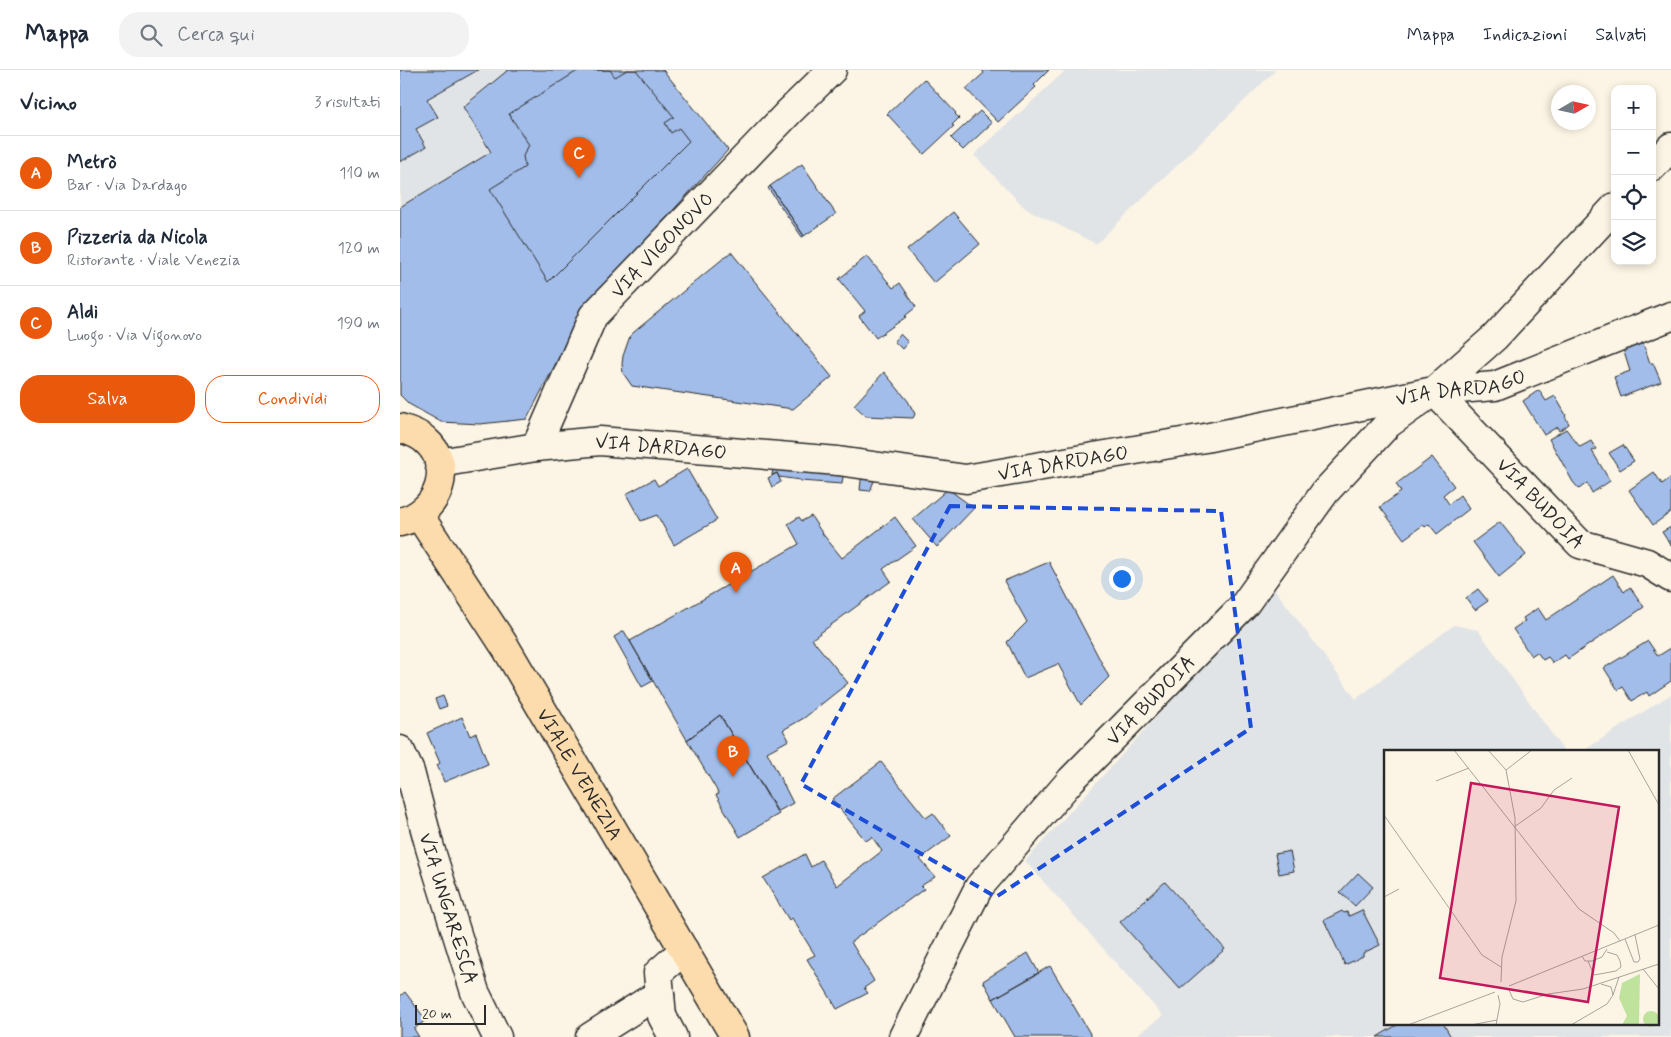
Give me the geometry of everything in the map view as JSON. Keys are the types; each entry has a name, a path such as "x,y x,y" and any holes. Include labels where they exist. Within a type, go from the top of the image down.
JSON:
{"main road":[{"name":"VIALE VENEZIA","path":"400,428 413,432 426,440 435,452 439,463 441,479 438,492 431,504 410,518 506,648 735,1037"}],"street":[{"name":"VIA VIGONOVO","path":"536,447 593,316 832,70"},
{"path":"1656,163 1671,147"},
{"name":"VIA BUDOIA","path":"903,1037 979,887 1071,780 1245,604 1332,485 1388,424 1434,391 1495,337 1611,211"},
{"name":"VIA DARDAGO","path":"439,463 536,447 600,441 838,461 966,479 1204,438 1434,391 1495,386 1671,316"},
{"name":"VIA BUDOIA","path":"1434,391 1580,544 1647,564 1671,578"},
{"name":"VIA UNGARESCA","path":"400,750 410,772 430,848 475,992 497,1037"},
{"path":"673,1037 662,1016 658,973 684,950"},
{"path":"590,1037 647,1000 660,996"}],"highlighted area":[{"path":"950,506 1221,511 1251,728 996,897 801,784"}],"shaded area":[{"path":"400,70 508,70 463,107 491,152 400,207"},
{"path":"1066,70 1276,70 1096,244 1025,208 974,155"},
{"path":"1274,588 1356,699 1454,625 1478,630 1563,750 1384,750 1384,1024 1658,1024 1658,750 1585,750 1671,694 1671,1037 1133,1037 1163,1016 1025,861"}],"building":[{"path":"400,70 478,70 427,99 438,117 416,129 426,147 400,162"},
{"path":"508,70 663,70 728,150 585,307 527,419 480,424 441,422 409,404 400,395 400,207 491,152 463,107"},
{"path":"579,70 610,70 615,77 627,70 636,70 674,117 665,123 671,133 679,128 689,141 548,282 490,189 525,167 523,156 529,145 509,114"},
{"path":"982,70 1049,70 1034,85 1036,87 998,122 966,89 984,73"},
{"path":"924,79 959,118 952,125 954,126 924,154 887,114"},
{"path":"980,111 992,123 963,150 951,138"},
{"path":"802,164 836,214 804,236 770,186"},
{"path":"770,186 804,236 802,237 768,188"},
{"path":"953,212 980,244 934,283 907,250"},
{"path":"731,252 832,377 793,409 632,386 623,373 623,356 630,336"},
{"path":"867,256 893,288 900,283 916,307 906,317 876,338 859,316 865,311 839,279"},
{"path":"900,334 908,342 902,349 894,341"},
{"path":"1643,343 1650,363 1653,363 1661,382 1621,397 1614,377 1630,371 1623,349"},
{"path":"884,372 908,401 915,414 913,418 866,416 854,405"},
{"path":"1539,390 1546,401 1555,396 1566,415 1569,424 1559,431 1557,427 1544,435 1523,401"},
{"path":"1566,429 1580,447 1591,441 1596,449 1592,451 1610,481 1592,493 1587,483 1579,489 1573,482 1549,439"},
{"path":"1623,445 1634,461 1620,470 1609,453"},
{"path":"1432,457 1454,486 1443,495 1449,504 1460,495 1469,509 1437,534 1429,524 1425,527 1423,525 1404,539 1380,507 1401,492 1396,484"},
{"path":"774,463 844,470 842,484 800,481 779,477 777,473 772,475"},
{"path":"687,469 717,520 674,545 657,515 641,521 626,494 654,479 658,486"},
{"path":"862,471 876,476 870,491 860,490"},
{"path":"1654,472 1662,484 1670,478 1671,480 1671,512 1653,525 1629,490"},
{"path":"777,473 781,482 772,487 768,478"},
{"path":"948,489 974,508 937,547 913,519"},
{"path":"811,516 842,558 895,517 916,546 883,569 891,581 812,639 848,683 804,718 783,730 789,740 767,752 793,803 777,812 720,715 687,740 630,641 799,544 788,524 799,517 802,521"},
{"path":"1500,522 1526,555 1499,577 1473,542"},
{"path":"1671,527 1671,546 1662,532"},
{"path":"1049,562 1109,677 1081,705 1058,664 1025,678 1007,642 1027,622 1004,581"},
{"path":"1613,575 1624,592 1630,587 1644,607 1568,659 1565,655 1553,663 1548,657 1543,660 1537,652 1531,656 1513,629 1525,621 1523,618 1538,608 1546,620"},
{"path":"1478,589 1488,601 1475,610 1466,598"},
{"path":"624,631 653,681 642,687 614,637"},
{"path":"1648,641 1658,656 1671,648 1671,681 1649,696 1647,692 1632,701 1623,687 1618,690 1604,668"},
{"path":"443,696 447,706 439,709 435,699"},
{"path":"720,715 779,814 740,837 716,795 719,794 687,740"},
{"path":"462,717 470,736 476,733 488,764 444,782 437,765 440,763 427,733"},
{"path":"881,762 926,818 933,813 951,836 920,859 935,877 921,886 924,889 851,942 874,981 864,988 868,993 837,1009 807,959 815,955 792,918 789,920 763,878 805,854 811,867 821,860 837,886 882,851 872,837 866,841 832,799"},
{"path":"1290,851 1294,871 1279,874 1275,854"},
{"path":"1358,873 1373,887 1355,906 1340,892"},
{"path":"1165,882 1225,949 1180,989 1120,922"},
{"path":"1362,910 1380,945 1345,965 1324,920 1342,911 1344,913 1347,912 1349,916"},
{"path":"1028,953 1039,973 993,999 983,981"},
{"path":"1050,966 1092,1037 1015,1037 993,999"},
{"path":"405,992 426,1020 414,1029 419,1037 400,1037 400,996"},
{"path":"1398,1024 1444,1024 1451,1037 1377,1037"}],"place":[{"name":"Aldi","path":"579,178"},
{"name":"Metrò","path":"736,593"},
{"name":"Pizzeria da Nicola","path":"733,777"}]}
